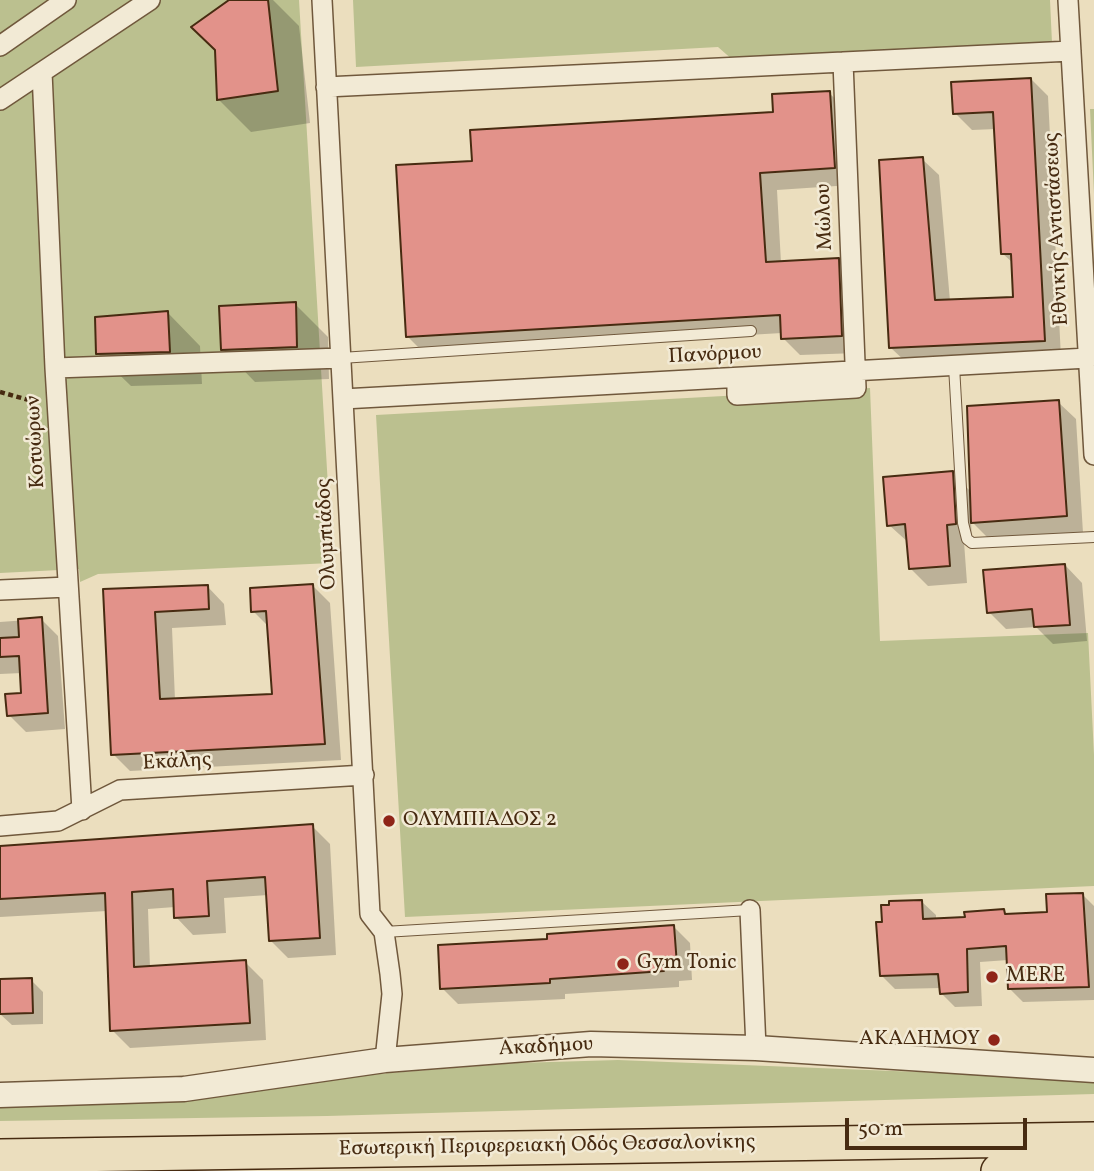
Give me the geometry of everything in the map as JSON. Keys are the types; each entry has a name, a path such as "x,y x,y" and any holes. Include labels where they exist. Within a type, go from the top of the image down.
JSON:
{"highway":[{"name":"Εσωτερική Περιφερειακή Οδός Θεσσαλονίκης","path":"0,1156 1094,1139"},
{"path":"998,1171 1094,1170"}],"street":[{"path":"0,46 66,0"},
{"path":"0,100 150,0"},
{"name":"Ολυμπιάδος","path":"322,0 370,914 384,932 392,995 385,1060"},
{"name":"Εθνικής Αντιστάσεως","path":"1068,0 1088,244 1088,358 1094,455"},
{"path":"326,87 1072,51"},
{"name":"Μώλου","path":"843,62 855,370"},
{"name":"Κοτυώρων","path":"42,72 57,405 82,810"},
{"path":"1074,97 1094,96"},
{"path":"55,368 341,358"},
{"name":"Πανόρμου","path":"343,399 1088,358"},
{"path":"0,590 68,587"},
{"name":"Εκάλης","path":"0,826 50,823 82,810 108,793 120,790 364,775"},
{"path":"750,910 755,1048"},
{"name":"Ακαδήμου","path":"0,1095 184,1089 385,1060 591,1044 755,1048 1094,1070"}],"lane":[{"path":"341,358 751,331"},
{"path":"954,366 963,523 967,539 972,543 1094,537"},
{"path":"384,932 750,910"}],"path":[{"path":"0,392 57,405"}],"green space":[{"path":"0,0 299,0 333,570 331,563 98,574 80,582 79,569 0,573"},
{"path":"353,0 1050,0 1052,43 734,61 718,47 356,67"},
{"path":"1090,109 1094,109 1094,194"},
{"path":"870,388 880,641 1088,633 1094,755 1094,886 405,917 376,415"},
{"path":"618,1060 1094,1079 1094,1094 327,1116 0,1121 0,1104 517,1063"}],"building":[{"path":"229,0 268,0 278,91 217,100 215,50 191,27"},
{"path":"1031,78 1045,341 889,348 879,160 923,157 935,300 1013,297 1011,254 1001,254 993,112 953,114 951,82"},
{"path":"830,91 835,168 760,173 766,262 839,258 842,336 781,339 780,315 406,337 396,165 472,161 470,130 773,112 772,94"},
{"path":"296,302 297,347 221,350 219,306"},
{"path":"168,311 170,352 96,354 95,317"},
{"path":"1059,400 1067,516 971,523 967,406"},
{"path":"953,471 956,524 947,525 950,566 909,569 905,524 887,526 883,477"},
{"path":"1065,564 1070,625 1034,627 1032,609 987,613 983,570"},
{"path":"313,584 325,744 111,755 103,589 208,585 209,609 155,612 160,699 272,694 266,611 251,612 250,588"},
{"path":"42,617 48,713 7,716 5,694 21,693 19,656 0,657 0,638 19,637 18,619"},
{"path":"313,824 320,938 269,941 265,877 207,881 209,916 174,918 173,889 132,892 134,967 246,960 250,1023 110,1031 105,893 0,899 0,846"},
{"path":"1083,893 1089,987 1008,989 1006,946 967,949 968,992 940,994 938,974 880,976 876,922 882,922 881,905 889,905 889,901 922,900 923,919 965,917 964,912 1004,909 1005,914 1047,912 1046,894"},
{"path":"674,925 677,965 663,965 664,971 550,979 550,983 440,989 438,945 547,939 547,934"},
{"path":"32,978 33,1013 0,1014 0,979"}],"place":[{"name":"ΟΛΥΜΠΙΑΔΟΣ 2","path":"389,821"},
{"name":"Gym Tonic","path":"623,964"},
{"name":"MERE","path":"992,977"},
{"name":"ΑΚΑΔΗΜΟΥ","path":"994,1040"}]}
